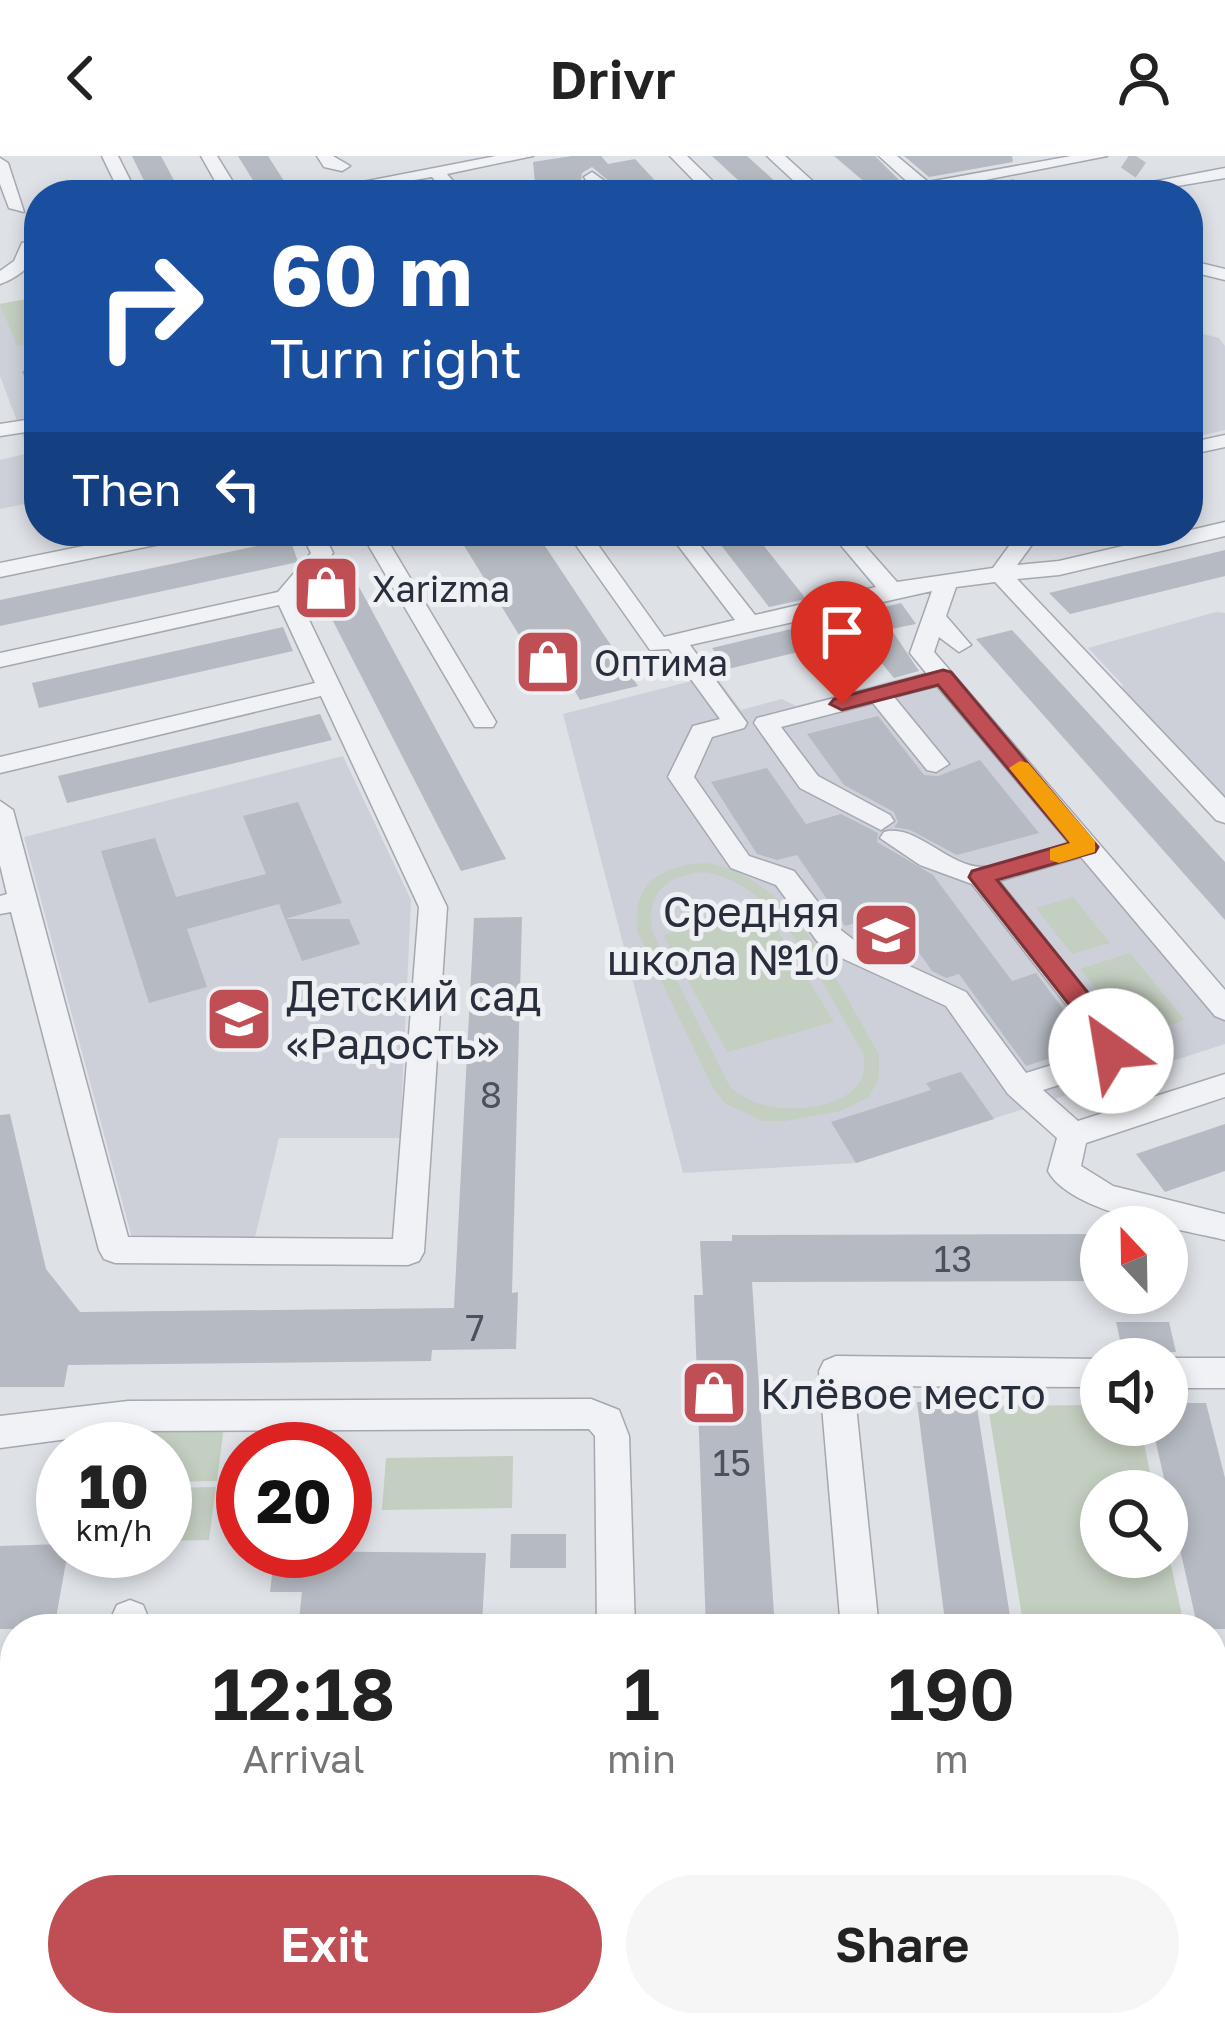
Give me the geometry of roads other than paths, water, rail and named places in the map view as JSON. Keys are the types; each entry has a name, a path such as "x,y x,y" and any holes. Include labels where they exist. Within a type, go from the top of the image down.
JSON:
{"street":[{"path":"325,156 342,166 363,163"},
{"path":"400,180 525,156"},
{"path":"678,156 703,180"},
{"path":"775,156 802,180"},
{"path":"887,156 916,180"},
{"path":"968,180 1111,157"},
{"path":"0,163 9,209"},
{"path":"342,166 352,180"},
{"path":"1178,180 1222,170"},
{"path":"436,171 444,180"},
{"path":"1142,172 1155,180"},
{"path":"592,177 595,180"},
{"path":"0,279 22,264 24,257"},
{"path":"0,570 116,546"},
{"path":"0,660 286,597 322,553 318,546"},
{"path":"380,546 484,722"},
{"path":"588,546 658,645 891,590 1059,568 1153,546"},
{"path":"690,546 749,623"},
{"path":"853,546 891,590"},
{"path":"1000,574 1020,546"},
{"path":"1000,574 1225,814"},
{"path":"946,582 922,653 1225,1009"},
{"path":"0,810 11,903 115,1250 408,1252 433,907 286,597"},
{"path":"934,617 959,645"},
{"path":"676,641 735,723"},
{"path":"943,677 766,723 735,723 702,732 681,777 732,853 753,870 785,878 827,934 845,948 956,999 1018,1086 1073,1135"},
{"path":"0,765 329,687"},
{"path":"880,694 937,764"},
{"path":"766,723 809,782 929,859 981,877 1108,1037 1111,1051 1097,1062 1018,1086"},
{"path":"981,877 1086,847"},
{"path":"1073,1135 1225,1085"},
{"path":"1073,1135 1064,1171 1104,1196 1225,1227"},
{"path":"859,1614 836,1371 1080,1372"},
{"path":"1188,1373 1225,1373"},
{"path":"0,1432 128,1416 591,1414 607,1421 612,1436 616,1614"}],"tunnel":[{"path":"1126,160 1142,171"}],"place":[{"name":"Xarizma","path":"326,588"},
{"name":"Оптима","path":"548,662"},
{"name":"Средняя школа №10","path":"886,935"},
{"name":"Детский сад «Радость»","path":"239,1019"},
{"name":"Клёвое место","path":"714,1393"}]}
